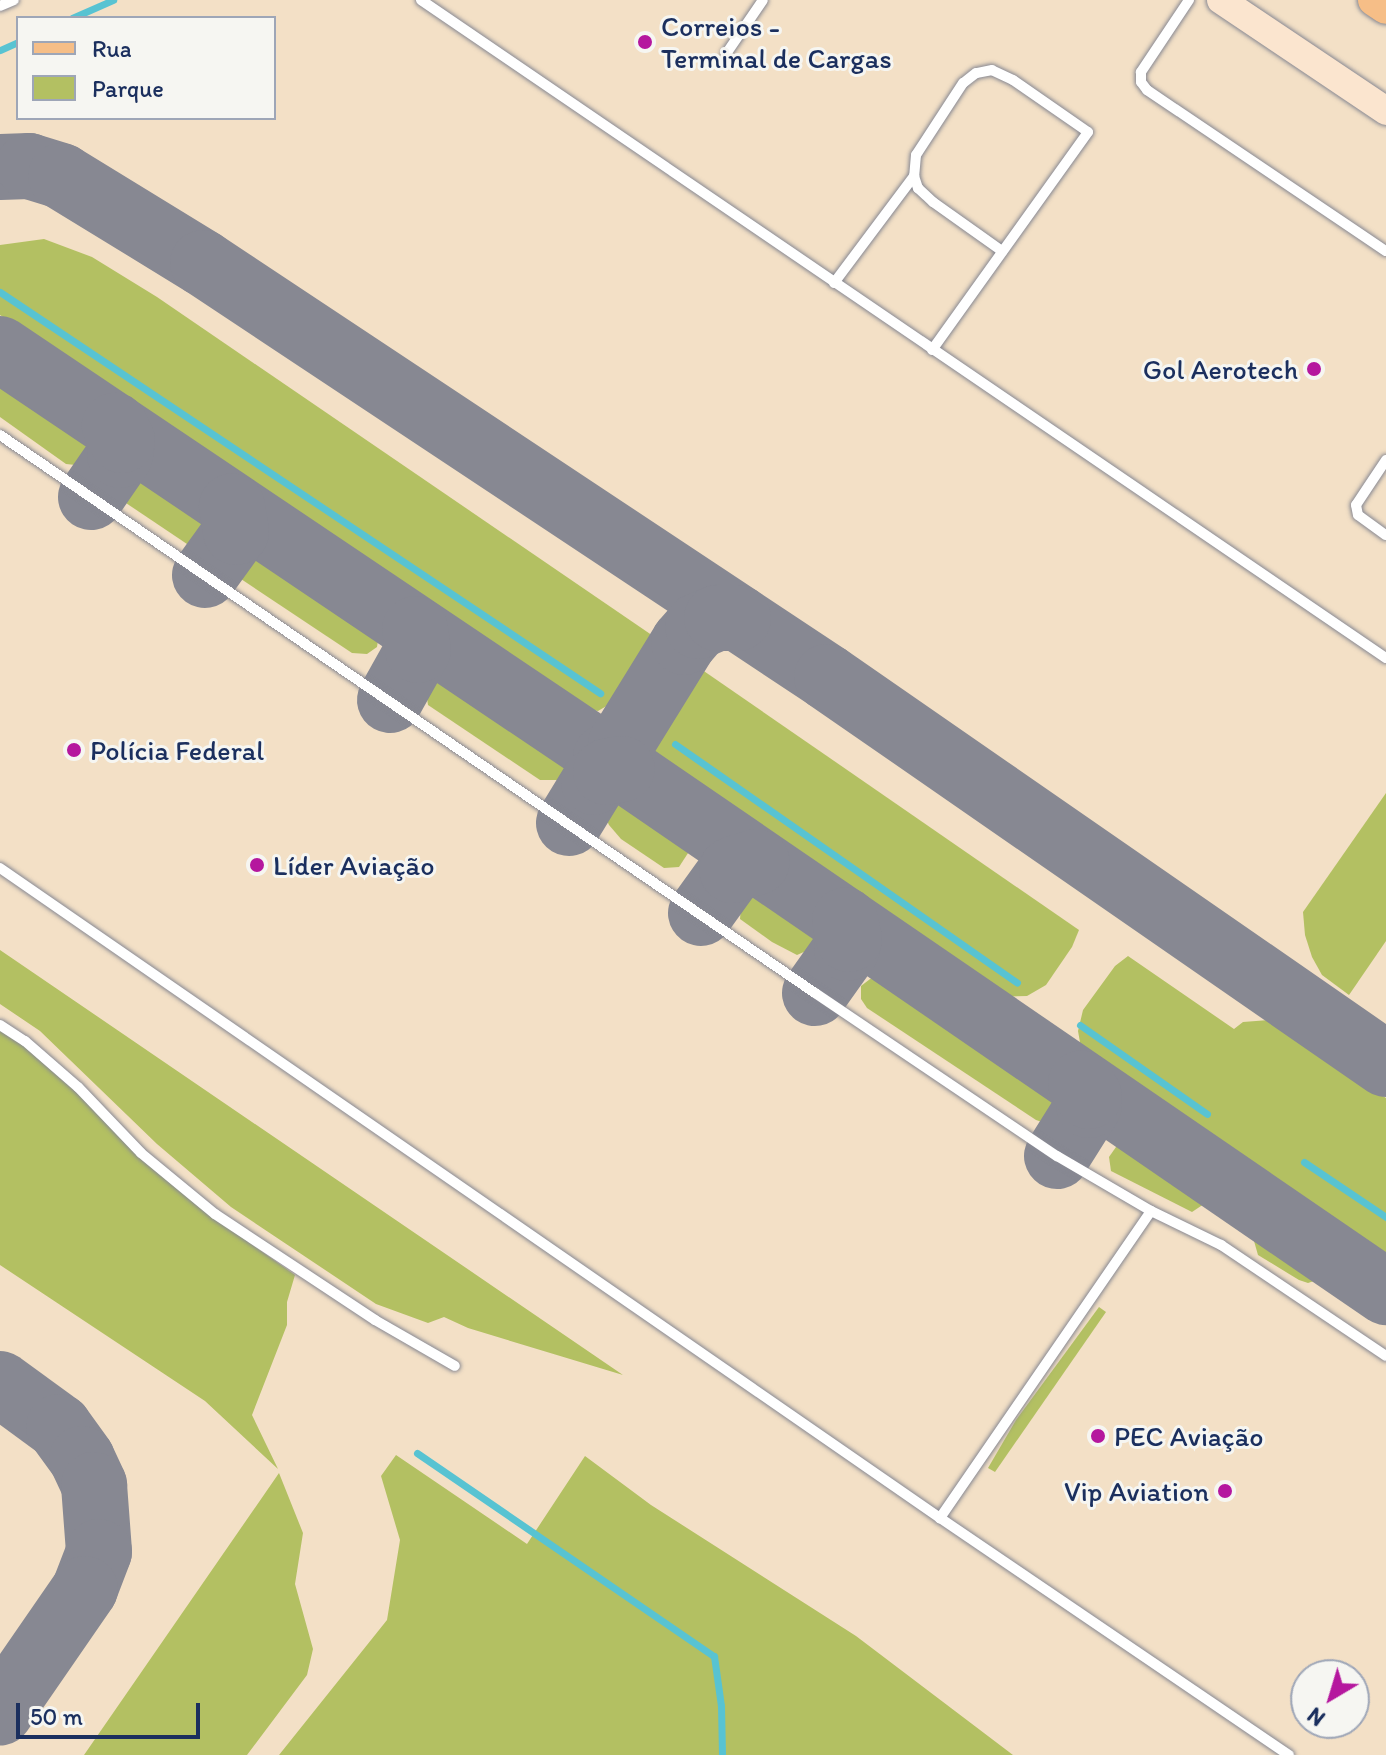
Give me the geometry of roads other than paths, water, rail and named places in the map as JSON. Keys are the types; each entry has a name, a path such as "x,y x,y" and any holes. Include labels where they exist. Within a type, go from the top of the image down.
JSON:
{"main road":[{"path":"1374,0 1386,8"}],"street":[{"path":"1221,0 1386,111"}],"lane":[{"path":"0,6 14,0"},
{"path":"421,0 1386,658"},
{"path":"726,54 763,0"},
{"path":"1189,0 1141,72 1141,82 1147,90 1386,251"},
{"path":"932,350 1088,132 1013,80 992,70 976,73 963,83 916,155 914,176 918,188 933,202 1002,251"},
{"path":"834,283 914,176"},
{"path":"0,435 1057,1156 1151,1211 1221,1245 1386,1356"},
{"path":"1386,460 1356,505 1358,515 1386,535"},
{"path":"0,868 940,1518 1289,1755"},
{"path":"0,1025 25,1041 78,1087 141,1153 215,1214 375,1320 455,1366"},
{"path":"940,1518 1151,1211"}],"waterway":[{"path":"77,16 113,0"},
{"path":"0,50 16,43"},
{"path":"0,292 600,693"},
{"path":"675,744 1017,983"},
{"path":"1080,1025 1207,1114"},
{"path":"1304,1162 1386,1217"},
{"path":"417,1453 714,1656 721,1706 722,1755"}],"place":[{"name":"Correios - Terminal de Cargas","path":"645,42"},
{"name":"Gol Aerotech","path":"1314,369"},
{"name":"Polícia Federal","path":"74,750"},
{"name":"Líder Aviação","path":"257,865"},
{"name":"PEC Aviação","path":"1098,1436"},
{"name":"Vip Aviation","path":"1225,1491"}]}
